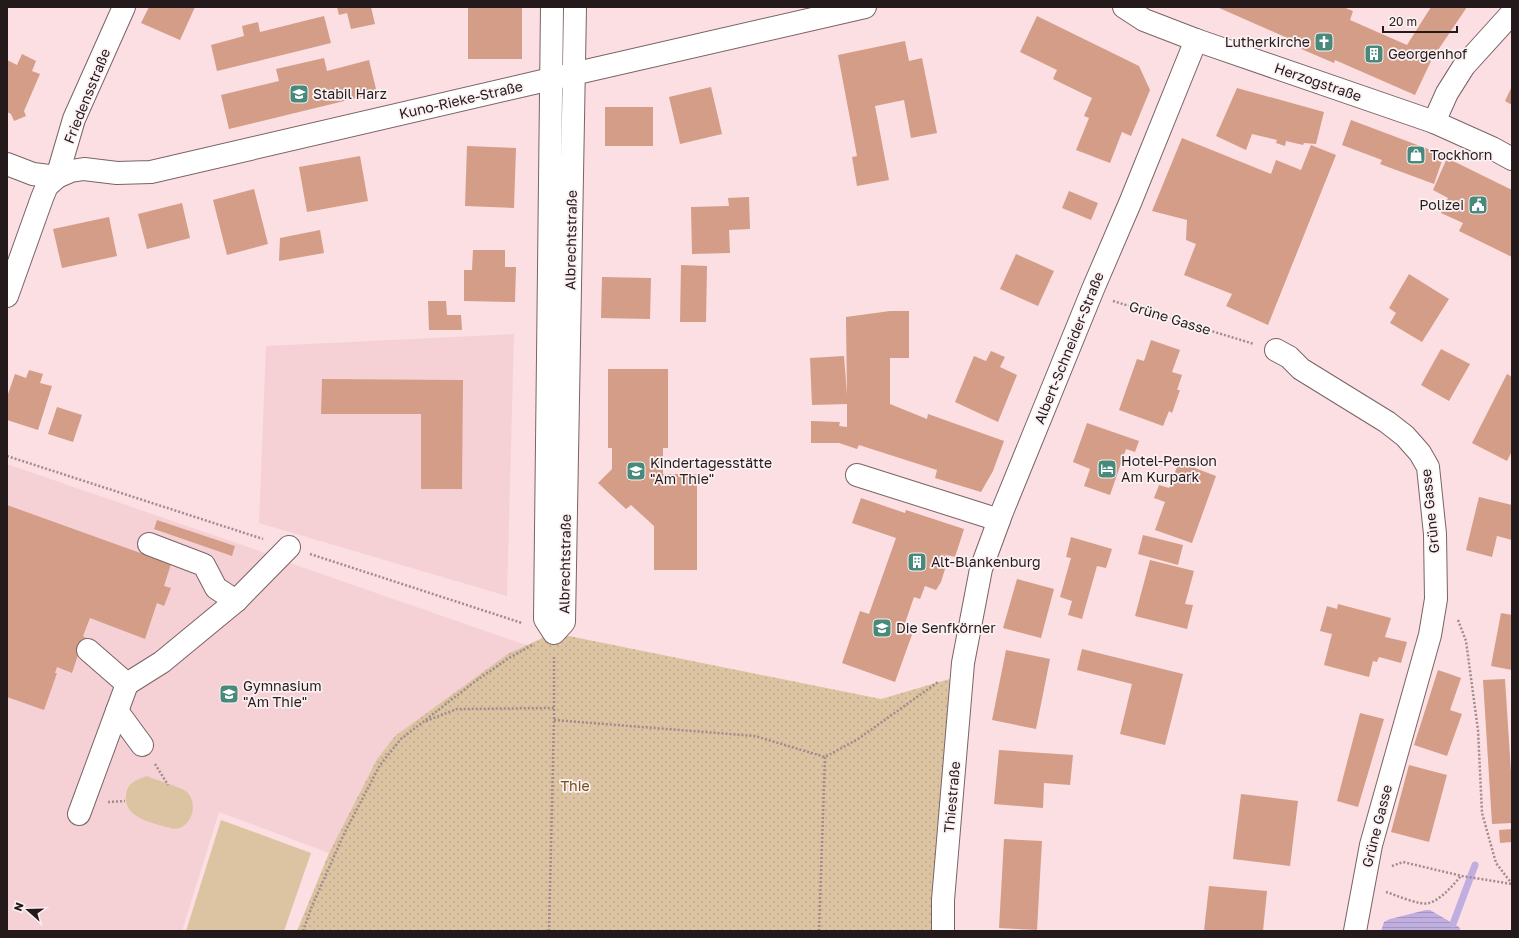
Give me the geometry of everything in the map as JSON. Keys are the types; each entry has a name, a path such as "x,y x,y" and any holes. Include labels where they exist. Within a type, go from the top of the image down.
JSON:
{"street":[{"name":"Friedensstraße","path":"7,296 42,198 47,186 57,177 74,119 124,7"},
{"name":"Albrechtstraße","path":"552,7 545,619 554,633 564,622 575,7"},
{"name":"Kuno-Rieke-Straße","path":"57,177 71,171 84,169 117,173 151,172 865,7"},
{"name":"Herzogstraße","path":"1124,7 1144,20 1196,40 1434,122 1492,148 1512,159"},
{"path":"1434,122 1447,93 1464,66 1512,13"},
{"name":"Albert-Schneider-Straße","path":"964,663 981,569 999,520 1196,40"},
{"path":"7,164 33,174 57,177"},
{"name":"Grüne Gasse","path":"1276,350 1289,357 1301,369 1387,422 1405,436 1420,453 1428,467 1435,534 1436,599 1430,635 1371,845 1355,931"},
{"path":"857,475 999,520"},
{"path":"148,544 204,565 216,588 236,601"},
{"path":"79,814 127,684 162,662 236,601 289,547"},
{"path":"88,650 127,684"},
{"name":"Thiestraße","path":"943,931 944,892 964,663"},
{"path":"117,711 142,745"}],"path":[{"name":"Grüne Gasse","path":"1091,294 1276,350"},
{"path":"1436,599 1455,613 1466,641 1478,730 1482,813 1496,864 1512,884"},
{"path":"303,931 312,906 344,834 380,765 401,739 473,683 509,658 554,633 554,720 549,931"},
{"path":"554,720 754,736 825,757 858,739 964,663"},
{"path":"422,723 457,709 554,708"},
{"path":"818,931 825,757"},
{"path":"1364,883 1383,870 1403,862 1462,876 1512,884"},
{"path":"1364,883 1382,891 1417,902 1429,903 1439,897 1462,876"}],"shaded area":[{"path":"514,334 507,596 259,523 266,346"},
{"name":"Gymnasium \"Am Thie\"","path":"7,464 526,645 509,653 395,736 377,759 329,853 219,812 182,931 7,931"},
{"path":"1430,910 1459,927 1461,931 1381,931 1384,922 1390,919"}],"green space":[{"name":"Thie","path":"554,633 881,699 953,678 935,931 297,931 329,853 377,759 395,736 509,653"},
{"path":"147,776 187,792 193,804 193,811 187,823 182,827 176,829 170,828 148,821 140,818 129,809 126,803 128,788 136,781"},
{"path":"221,820 311,853 284,931 186,931"}],"building":[{"path":"149,7 195,7 180,40 141,23"},
{"path":"337,7 371,7 375,24 351,29 347,13 339,15"},
{"path":"468,7 522,7 522,59 468,59"},
{"name":"Georgenhof","path":"1217,7 1343,7 1353,11 1350,20 1407,45 1431,7 1467,7 1432,59 1415,95 1335,60 1334,63 1299,48 1301,44"},
{"name":"Stabil Harz","path":"324,16 331,43 217,71 211,45 244,36 242,26 258,22 260,32"},
{"path":"1037,16 1139,66 1150,90 1131,136 1122,132 1110,163 1076,150 1089,118 1084,116 1092,98 1053,79 1057,70 1020,52"},
{"path":"905,41 909,61 922,58 937,133 911,138 904,100 875,106 889,180 857,186 852,157 857,156 838,55"},
{"path":"22,54 36,61 32,71 40,74 24,111 26,116 14,121 11,114 7,112 7,60 17,65"},
{"name":"Stabil Harz","path":"324,58 327,71 369,60 377,93 229,129 221,95 279,81 276,69"},
{"path":"1512,86 1512,105 1505,101"},
{"path":"711,87 722,134 680,144 669,97"},
{"path":"1237,88 1324,112 1316,144 1304,143 1303,145 1286,141 1285,146 1276,143 1277,140 1252,134 1246,150 1216,136"},
{"path":"605,107 653,107 653,146 605,146"},
{"path":"1351,120 1444,155 1434,184 1380,164 1382,160 1342,145"},
{"path":"1182,138 1271,174 1276,160 1301,170 1311,145 1336,155 1268,325 1226,306 1232,294 1184,275 1196,244 1186,240 1187,220 1152,211"},
{"path":"467,146 516,148 514,208 465,206"},
{"path":"360,156 368,201 307,212 299,167"},
{"name":"Polizei","path":"1447,158 1512,190 1512,257 1459,231 1463,223 1441,213 1448,198 1433,190"},
{"path":"254,189 268,244 227,255 213,200"},
{"path":"1069,191 1098,203 1091,220 1062,208"},
{"path":"749,197 750,229 729,230 730,253 692,254 691,207 729,206 728,198"},
{"path":"182,203 190,238 147,249 138,214"},
{"path":"109,217 117,256 62,268 53,229"},
{"path":"320,230 324,253 279,261 280,238"},
{"path":"473,250 505,250 505,267 516,267 515,302 464,301 464,270 472,270"},
{"path":"1016,254 1054,271 1038,306 1000,289"},
{"path":"681,265 707,266 706,322 680,322"},
{"path":"1409,274 1449,299 1422,342 1390,323 1396,313 1389,308"},
{"path":"602,277 651,278 650,319 601,318"},
{"path":"428,301 446,301 447,315 461,315 462,330 429,330"},
{"path":"890,311 909,311 909,358 890,358 890,404 927,419 928,414 1004,441 993,471 981,492 935,478 937,470 859,445 857,449 839,443 811,443 811,421 840,422 839,426 847,427 847,404 812,405 810,358 844,356 847,395 846,317"},
{"path":"1151,340 1180,350 1172,372 1182,375 1177,390 1180,390 1172,413 1169,411 1163,426 1119,410 1137,359 1144,361"},
{"path":"1441,349 1470,364 1449,401 1421,385"},
{"path":"991,351 1005,357 1000,367 1017,375 998,422 955,402 974,356 986,361"},
{"name":"Kindertagesstätte \"Am Thie\"","path":"608,369 668,369 668,448 663,448 663,474 697,474 697,570 654,570 654,526 631,505 626,509 598,483 612,469 612,448 608,448"},
{"path":"29,370 43,374 40,383 52,386 38,430 7,420 7,397 15,374 26,378"},
{"path":"1507,374 1512,377 1512,451 1507,461 1472,443"},
{"path":"322,379 463,380 462,489 421,489 421,414 321,414"},
{"path":"57,407 82,415 73,442 48,434"},
{"path":"1087,423 1139,441 1135,452 1126,449 1110,495 1084,486 1090,469 1073,462"},
{"path":"1179,462 1216,476 1192,543 1155,530 1165,502 1154,498 1159,485 1169,488"},
{"path":"1479,497 1512,505 1512,540 1497,536 1492,557 1466,550"},
{"path":"861,498 905,513 906,510 964,529 955,557 940,553 949,556 941,582 936,590 925,586 920,599 914,597 904,626 914,629 895,682 842,663 860,611 869,614 896,538 852,523"},
{"path":"7,505 171,564 164,586 171,588 164,606 157,603 145,639 90,618 83,636 93,643 78,655 72,673 57,667 55,673 57,673 44,710 7,697"},
{"path":"157,520 235,546 232,556 154,529"},
{"path":"1143,535 1183,545 1178,565 1138,554"},
{"path":"1071,537 1112,549 1106,568 1097,566 1082,619 1068,615 1072,601 1060,597 1071,558 1066,557"},
{"path":"1150,560 1194,571 1185,604 1193,605 1187,629 1135,616"},
{"path":"1017,579 1054,589 1041,638 1003,628"},
{"path":"1338,604 1391,618 1385,637 1407,642 1401,663 1379,657 1377,662 1373,661 1369,677 1324,665 1332,634 1320,631 1327,606 1337,609"},
{"path":"1501,613 1512,615 1512,670 1491,666"},
{"path":"1082,649 1183,674 1165,745 1120,734 1132,684 1077,670"},
{"path":"1006,650 1050,659 1036,729 992,720"},
{"path":"1438,670 1461,678 1450,710 1462,714 1447,756 1414,745"},
{"path":"1505,679 1512,788 1512,823 1492,824 1483,680"},
{"path":"1360,713 1384,719 1358,807 1337,801"},
{"path":"999,750 1073,755 1070,785 1044,783 1043,808 994,804"},
{"path":"1409,765 1447,775 1429,842 1391,832"},
{"path":"1241,794 1298,801 1290,866 1233,859"},
{"path":"1512,829 1512,842 1500,843 1499,830"},
{"path":"1004,839 1042,841 1037,930 999,928"},
{"path":"1209,886 1267,891 1263,931 1204,931"}],"waterway":[{"path":"1453,924 1475,865"}],"place":[{"name":"Lutherkirche","path":"1324,42"},
{"name":"Georgenhof","path":"1374,54"},
{"name":"Stabil Harz","path":"299,94"},
{"name":"Tockhorn","path":"1416,155"},
{"name":"Polizei","path":"1478,205"},
{"name":"Hotel-Pension Am Kurpark","path":"1107,469"},
{"name":"Kindertagesstätte \"Am Thie\"","path":"636,471"},
{"name":"Alt-Blankenburg","path":"917,562"},
{"name":"Die Senfkörner","path":"882,628"},
{"name":"Gymnasium \"Am Thie\"","path":"229,694"}]}
